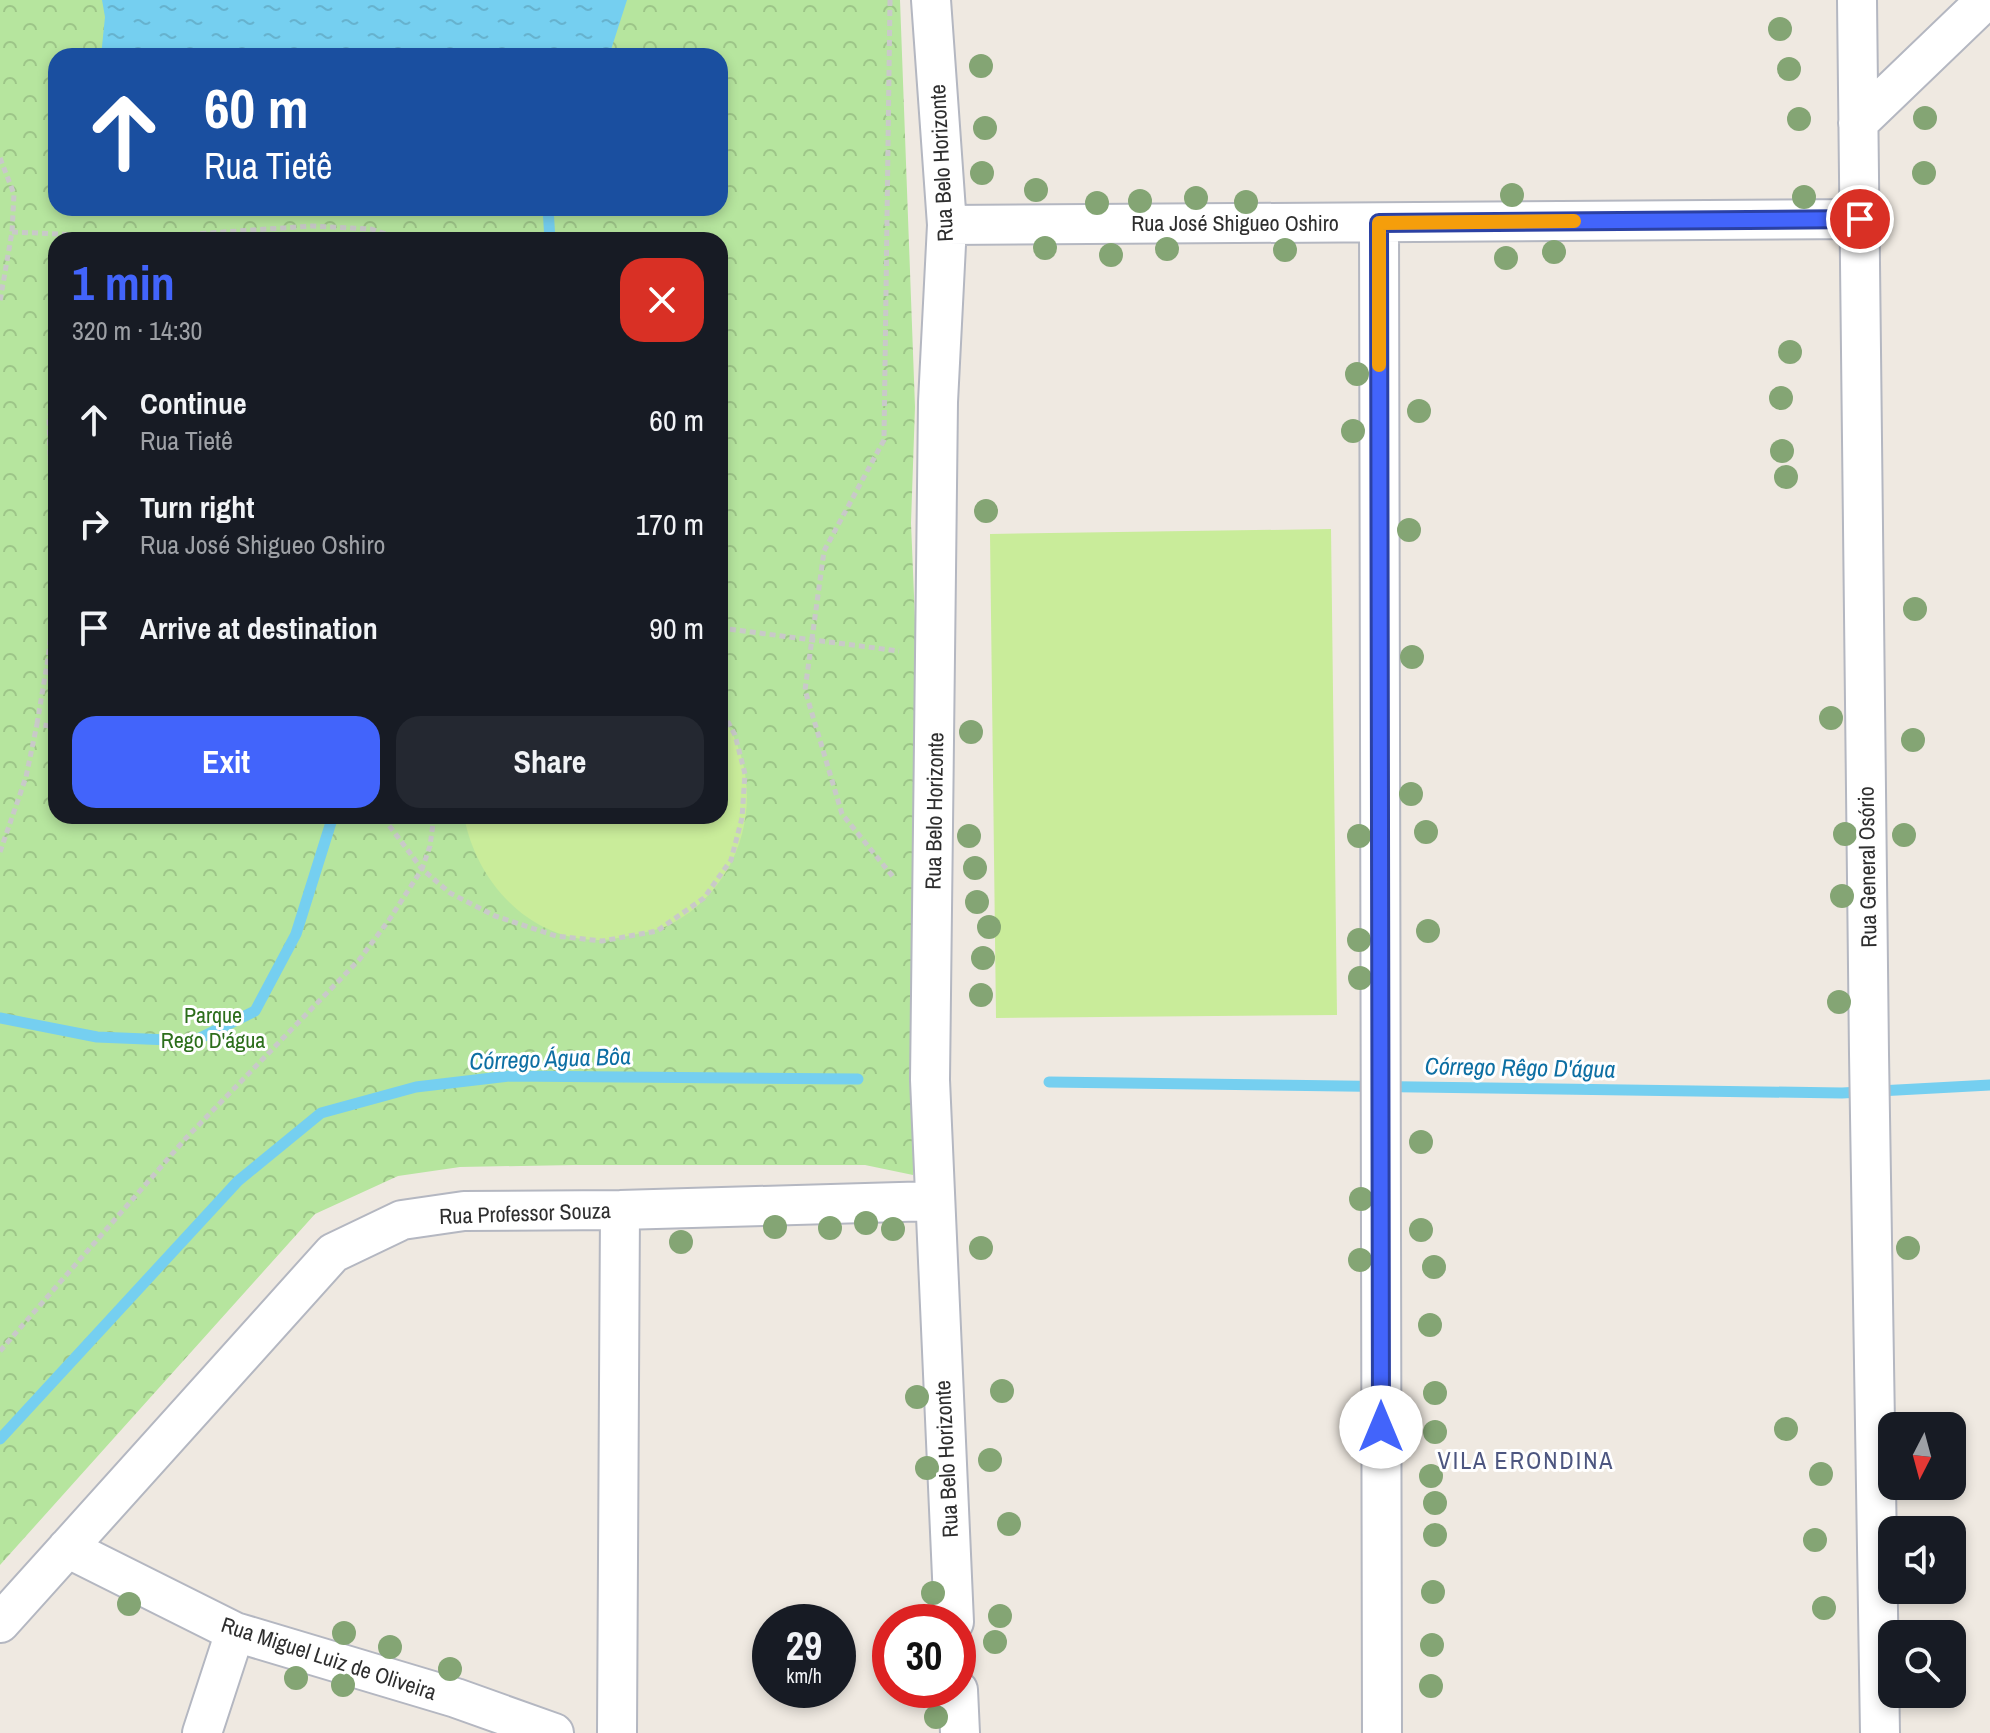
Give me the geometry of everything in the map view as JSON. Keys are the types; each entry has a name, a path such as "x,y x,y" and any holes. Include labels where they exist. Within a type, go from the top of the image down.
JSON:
{"street":[{"name":"Rua Belo Horizonte","path":"931,0 947,225 938,402 930,1080 953,1604"},
{"name":"Rua General Osório","path":"1857,0 1880,1733"},
{"path":"1858,123 1986,0"},
{"name":"Rua José Shigueo Oshiro","path":"947,225 1860,219"},
{"path":"1379,223 1382,1733"},
{"name":"Rua Professor Souza","path":"0,1623 333,1253 402,1220 464,1211 934,1201"},
{"path":"617,1733 620,1210"},
{"name":"Rua Miguel Luiz de Oliveira","path":"67,1548 235,1632 456,1698 554,1733"},
{"path":"202,1733 235,1632"},
{"path":"959,1708 960,1733"}],"path":[{"path":"890,0 884,440 824,551 805,690 842,814 896,880"},
{"path":"0,158 14,194 12,232 0,301"},
{"path":"224,232 312,226 380,232"},
{"path":"12,232 48,234"},
{"path":"728,629 936,655"},
{"path":"0,852 26,777 48,659"},
{"path":"388,824 422,869 450,893 495,916 556,936 602,941 657,931 704,898 731,860 742,818 745,774 735,735 728,722"},
{"path":"37,724 48,726"},
{"path":"0,1351 187,1137 359,960 422,869 433,824"}],"green space":[{"name":"Parque Rego D'água","path":"0,0 900,0 915,407 911,523 926,886 913,1175 865,1165 460,1167 398,1176 315,1214 0,1565"},
{"path":"1331,529 1337,1015 996,1018 990,534"},
{"path":"728,727 735,740 744,769 747,799 743,828 734,857 719,883 699,905 663,927 605,940 576,938 552,931 510,904 480,864 466,824 728,824"}],"water":[{"path":"102,0 627,0 612,48 102,48 105,17"}],"waterway":[{"path":"548,216 550,232"},
{"path":"0,1018 97,1037 194,1041 255,1011 296,934 330,824"},
{"name":"Córrego Água Bôa","path":"0,1439 238,1181 321,1113 416,1087 509,1076 858,1079"},
{"name":"Córrego Rêgo D'água","path":"1049,1082 1842,1093 1990,1085"}],"slow traffic":[{"path":"1379,365 1379,223 1574,221"}],"district":[{"name":"VILA ERONDINA","path":"1526,1460"}],"route":[{"path":"1381,1427 1379,223 1860,219"}]}
